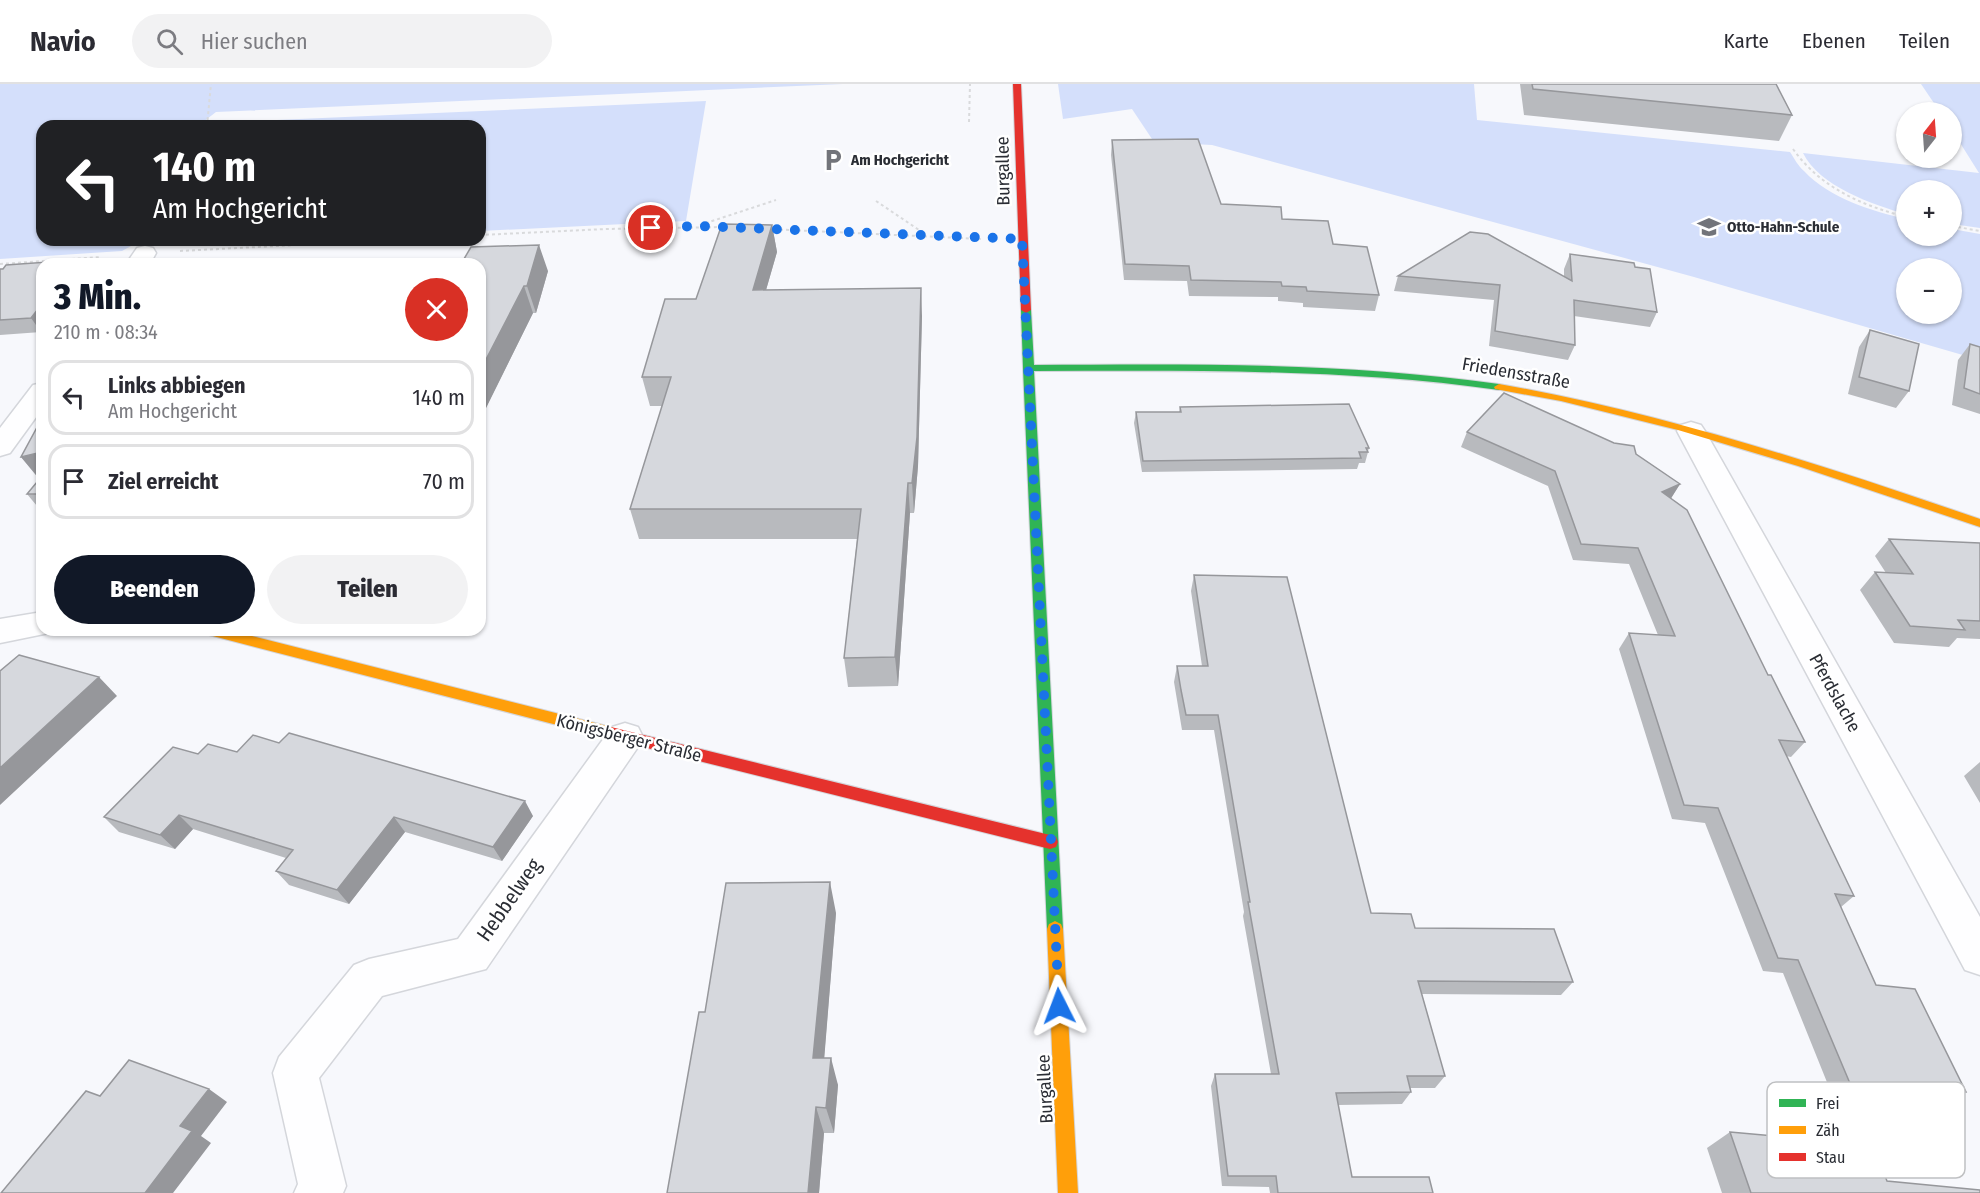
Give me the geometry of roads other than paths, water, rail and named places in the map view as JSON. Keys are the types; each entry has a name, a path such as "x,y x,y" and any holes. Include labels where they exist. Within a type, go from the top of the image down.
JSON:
{"street":[{"name":"Burgallee","path":"1017,84 1022,239 1068,1193"},
{"name":"Friedensstraße","path":"1028,368 1316,368 1400,374 1468,383 1580,403 1691,431 1799,463 1980,523"},
{"path":"0,447 36,399"},
{"name":"Pferdslache","path":"1691,431 1980,956"},
{"path":"0,631 36,625"},
{"name":"Königsberger Straße","path":"232,636 625,737 1050,842"},
{"name":"Hebbelweg","path":"318,1193 322,1186 295,1073 369,979 471,955 625,737"}],"place":[{"name":"Am Hochgericht","path":"833,160"},
{"name":"Otto-Hahn-Schule","path":"1709,227"}]}
